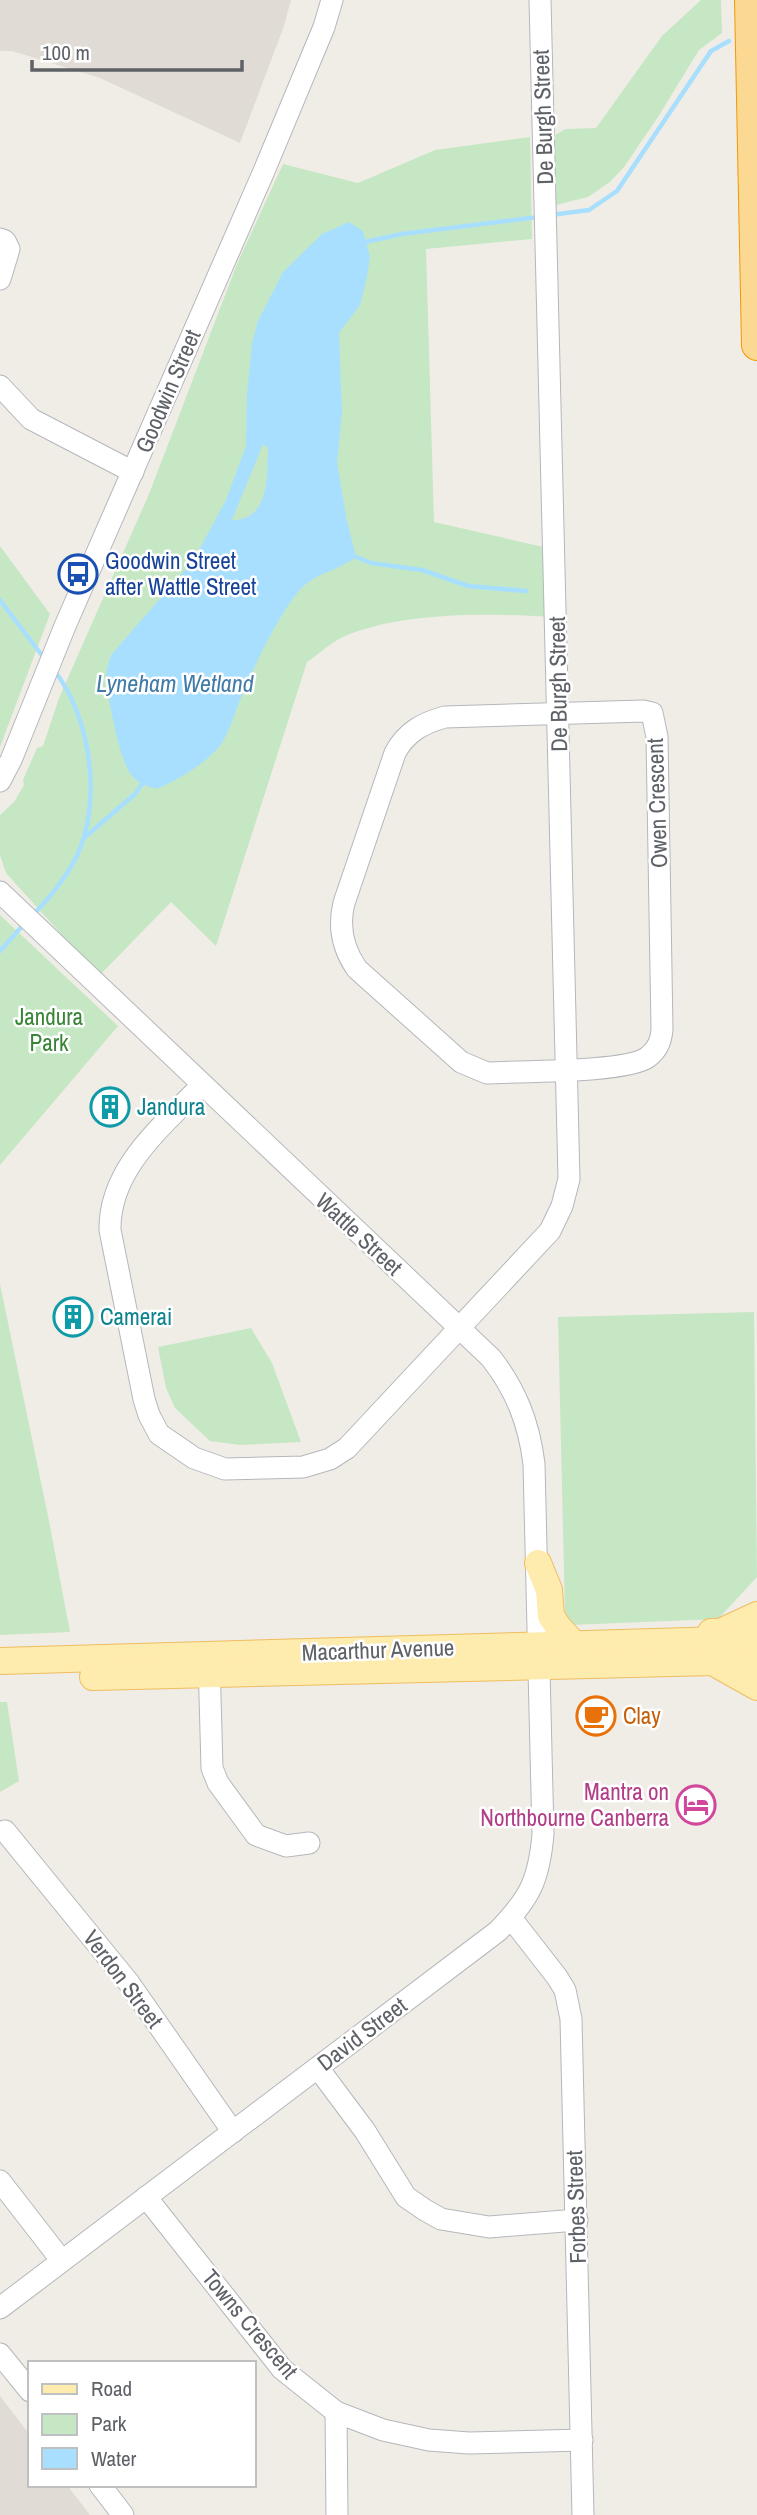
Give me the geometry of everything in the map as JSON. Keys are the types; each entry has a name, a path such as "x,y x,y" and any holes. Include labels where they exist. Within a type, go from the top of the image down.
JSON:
{"highway":[{"path":"750,0 755,93 757,345"}],"main road":[{"path":"538,1563 549,1590 551,1616 574,1644"},
{"path":"654,1642 697,1633 720,1632 757,1615"},
{"name":"Macarthur Avenue","path":"540,1658 574,1644 757,1639"},
{"name":"Macarthur Avenue","path":"0,1661 209,1664 540,1658 757,1661"},
{"path":"712,1662 757,1687"},
{"name":"Macarthur Avenue","path":"0,1679 209,1664"}],"street":[{"name":"Goodwin Street","path":"0,781 264,171 324,27 332,0"},
{"name":"De Burgh Street","path":"202,1085 141,1151 120,1179 110,1214 110,1230 149,1415 159,1434 194,1458 225,1468 303,1467 330,1459 347,1448 550,1231 562,1206 569,1179 540,0"},
{"path":"0,239 5,241 9,249 0,279"},
{"path":"0,386 31,419 133,472"},
{"name":"Owen Crescent","path":"643,710 652,713 657,751 661,1041 647,1059 621,1067 487,1073 461,1062 357,969 345,948 342,924 344,903 401,742 421,725 445,717 558,713 643,710"},
{"name":"Wattle Street","path":"5,898 491,1358 509,1382 531,1436 540,1658"},
{"name":"David Street","path":"0,2308 498,1931 523,1904 540,1865 544,1834 540,1658"},
{"path":"209,1664 212,1768 218,1783 257,1835 286,1846 309,1843"},
{"name":"Verdon Street","path":"5,1831 129,1983 233,2132"},
{"name":"Forbes Street","path":"511,1918 558,1977 565,1990 571,2020 583,2515"},
{"path":"318,2068 365,2131 406,2197 425,2210 441,2219 489,2227 577,2220"},
{"path":"0,2180 62,2261"},
{"name":"Towns Crescent","path":"146,2197 282,2369 336,2412 383,2430 429,2440 469,2444 582,2440"},
{"path":"0,2354 28,2389"},
{"path":"336,2412 334,2430 337,2515"},
{"path":"102,2487 123,2515"}],"shaded area":[{"path":"0,0 291,0 284,26 240,143 100,78 12,51 0,51"},
{"path":"0,2396 28,2432 28,2487 69,2487 90,2515 0,2515"}],"green space":[{"path":"701,0 721,0 722,33 699,50 658,117 624,167 610,182 588,197 556,205 554,136 565,129 596,128 662,36"},
{"path":"530,137 532,239 426,249 434,522 548,548 550,617 444,616 391,623 343,637 307,662 216,946 171,902 99,976 6,873 0,855 0,815 14,802 24,785 23,780 37,748 43,746 59,698 149,494 237,264 283,164 358,183 435,150"},
{"path":"0,546 50,614 0,747"},
{"name":"Jandura Park","path":"0,915 118,1026 0,1165"},
{"path":"0,1284 49,1521 70,1632 0,1635"},
{"path":"754,1312 757,1577 718,1619 570,1625 565,1615 558,1317"},
{"path":"251,1328 272,1363 301,1442 240,1445 210,1441 175,1408 166,1388 158,1347"},
{"path":"0,1702 7,1702 19,1781 0,1792"}],"water":[{"name":"Lyneham Wetland","path":"349,222 363,231 370,257 360,305 339,333 342,412 337,463 356,557 311,580 298,592 266,644 221,744 197,767 156,789 135,779 123,758 106,676 111,655 193,561 226,500 246,446 247,394 252,343 258,321 283,272 322,234","holes":["263,444 268,448 266,483 260,505 254,513 232,520"]}],"waterway":[{"path":"551,215 589,210 617,191 711,51 729,41"},
{"path":"365,242 402,234 539,217"},
{"path":"356,557 371,563 422,570 468,586 526,591"},
{"path":"0,600 44,658"},
{"path":"34,914 57,888 76,858 84,837 90,794 90,772 82,728 66,688 54,670"},
{"path":"84,838 135,794 142,784"},
{"path":"0,951 25,923"}],"place":[{"name":"Goodwin Street after Wattle Street","path":"78,574"},
{"name":"Jandura","path":"110,1107"},
{"name":"Camerai","path":"73,1317"},
{"name":"Clay","path":"596,1716"},
{"name":"Mantra on Northbourne Canberra","path":"696,1805"}]}
